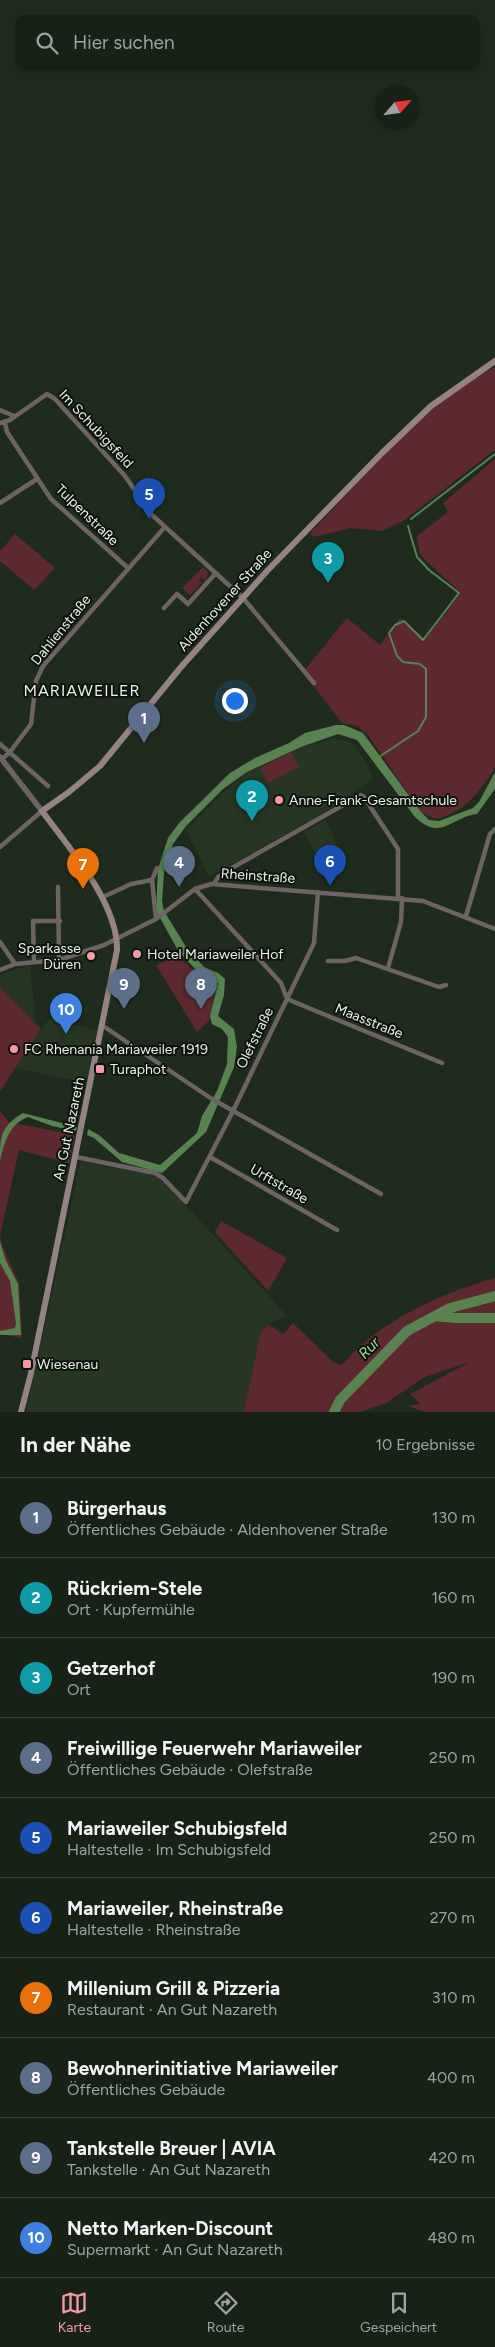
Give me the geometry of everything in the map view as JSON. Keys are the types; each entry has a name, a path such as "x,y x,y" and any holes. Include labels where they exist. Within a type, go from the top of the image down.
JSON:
{"main road":[{"name":"Aldenhovener Straße","path":"42,811 69,792 100,766 181,667 243,598 382,452 430,406 495,361"},
{"name":"An Gut Nazareth","path":"22,1412 117,954 117,938 113,918 103,897 42,811"}],"street":[{"name":"Im Schubigsfeld","path":"14,416 47,394 55,400 120,470 147,509 164,528 243,598 314,683"},
{"path":"0,409 14,416"},
{"path":"2,423 14,416"},
{"name":"Tulpenstraße","path":"2,423 51,499 128,568"},
{"path":"0,503 37,479"},
{"name":"Dahlienstraße","path":"1,758 10,752 31,724 36,681 43,666 164,528"},
{"path":"164,608 177,594 188,604 216,574"},
{"path":"0,744 48,786"},
{"path":"0,847 42,811 1,758"},
{"path":"214,884 218,877 230,869 361,795 370,804 398,849 401,922 388,968"},
{"path":"466,916 490,834 495,829"},
{"path":"157,868 152,880 157,918"},
{"path":"103,897 131,884 152,880"},
{"name":"Rheinstraße","path":"195,889 214,884 423,901 466,916 495,929"},
{"path":"58,887 60,921 58,960"},
{"path":"0,970 15,964 58,960 75,956 157,918 195,889"},
{"name":"Olefstraße","path":"76,1158 156,1173 186,1202 233,1111 286,999 281,983 195,889"},
{"path":"286,999 314,943 318,892"},
{"path":"34,962 33,921 60,921"},
{"path":"0,942 15,964"},
{"path":"328,961 345,961 356,958 439,987 446,985"},
{"name":"Maasstraße","path":"286,999 442,1063"},
{"path":"103,1026 220,1104 381,1194"},
{"name":"Urftstraße","path":"210,1157 337,1230"}],"shaded area":[{"path":"495,367 495,450 403,521 382,531 350,528 314,537 311,535 312,531 375,464 421,419 444,399"},
{"path":"495,459 495,768 471,800 455,812 435,819 421,812 368,735 357,726 342,723 303,672 347,618 380,645 400,618 425,639 461,593 420,555 417,536 448,512 443,503"},
{"path":"15,534 55,568 34,590 0,561 0,551"},
{"path":"203,567 208,572 208,576 205,580 201,577 199,580 202,583 190,595 182,588"},
{"path":"336,725 344,725 363,733 421,812 429,820 439,821 473,808 479,802 495,772 495,789 477,814 446,826 432,828 415,817 357,740 338,734 301,747 247,772 223,789 186,826 173,844 164,872 162,901 164,911 186,947 204,967 218,973 225,979 224,995 218,1016 234,1029 237,1047 234,1067 206,1132 162,1173 122,1162 94,1138 87,1135 88,1129 99,1135 119,1153 160,1165 197,1133 202,1116 217,1091 227,1064 228,1037 222,1029 212,1024 210,1016 218,983 204,978 179,952 156,911 158,869 168,838 180,822 230,773 305,733"},
{"name":"Anne-Frank-Gesamtschule","path":"337,739 348,741 358,748 374,778 332,808 209,877 186,830 223,793 248,772 301,747"},
{"path":"291,752 299,767 268,783 260,768"},
{"path":"326,820 343,858 324,869 304,832"},
{"path":"178,956 203,979 211,982 215,989 209,1021 197,1032 156,965"},
{"path":"30,965 36,1024 0,988 0,975"},
{"name":"FC Rhenania Mariaweiler 1919","path":"0,988 41,1029 0,1091"},
{"path":"49,1019 97,1030 87,1083 15,1068"},
{"path":"0,1111 9,1122 75,1135 69,1163 19,1150 0,1235"},
{"path":"23,1113 77,1127 76,1131 52,1126 28,1117 16,1124 8,1135 0,1161 0,1145 3,1133 15,1118"},
{"path":"81,1161 154,1175 162,1179 287,1316 268,1324 260,1334 244,1412 26,1412"},
{"path":"221,1221 287,1258 268,1291 215,1232"},
{"path":"0,1235 2,1245 19,1283 22,1338 0,1334"},
{"path":"0,1242 6,1261 18,1284 21,1335 0,1335 0,1331 15,1328 16,1323 10,1281 0,1263"},
{"path":"495,1278 495,1412 426,1412 408,1406 421,1404 410,1394 470,1362 425,1377 386,1403 360,1412 244,1412 260,1334 268,1324 283,1334 293,1323 333,1362 342,1365 374,1335 412,1311 453,1292"}],"waterway":[{"path":"411,519 495,454"},
{"path":"379,757 418,731 426,717 426,669 420,664 403,662 397,656 389,633 395,625 404,621 423,640 459,593 429,570 417,557 408,526"},
{"name":"Rur","path":"334,1412 340,1400 407,1331 450,1308 495,1296"},
{"name":"Rur","path":"435,1316 495,1318"}],"place":[{"name":"Mariaweiler Schubigsfeld","path":"149,519"},
{"name":"Getzerhof","path":"328,583"},
{"name":"Bürgerhaus","path":"144,743"},
{"name":"Anne-Frank-Gesamtschule","path":"279,800"},
{"name":"Rückriem-Stele","path":"252,821"},
{"name":"Mariaweiler, Rheinstraße","path":"330,886"},
{"name":"Freiwillige Feuerwehr Mariaweiler","path":"179,887"},
{"name":"Millenium Grill & Pizzeria","path":"83,889"},
{"name":"Hotel Mariaweiler Hof","path":"137,954"},
{"name":"Sparkasse Düren","path":"91,956"},
{"name":"Tankstelle Breuer | AVIA","path":"124,1009"},
{"name":"Bewohnerinitiative Mariaweiler","path":"201,1009"},
{"name":"Netto Marken-Discount","path":"66,1034"},
{"name":"FC Rhenania Mariaweiler 1919","path":"14,1049"},
{"name":"Turaphot","path":"100,1069"},
{"name":"Wiesenau","path":"27,1364"}],"district":[{"name":"MARIAWEILER","path":"82,690"}]}
